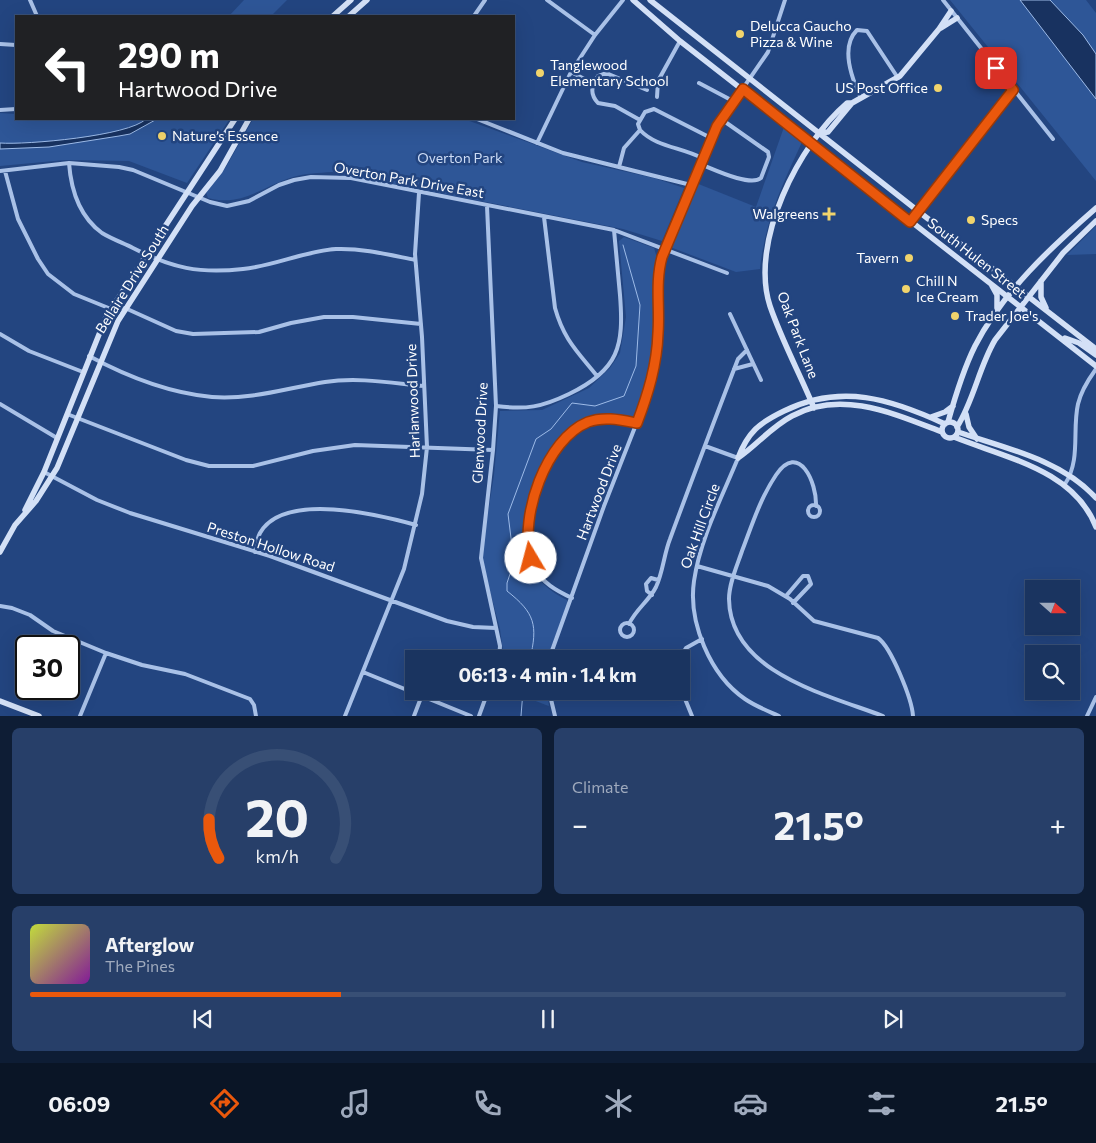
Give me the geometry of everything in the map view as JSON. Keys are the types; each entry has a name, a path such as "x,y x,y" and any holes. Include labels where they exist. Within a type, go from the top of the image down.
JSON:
{"main road":[{"path":"334,15 351,0"},
{"path":"350,15 367,0"},
{"name":"South Hulen Street","path":"633,0 680,41 1020,306 1096,368"},
{"name":"South Hulen Street","path":"650,0 1096,348"},
{"name":"Oak Park Lane","path":"814,408 770,305 765,268 768,243 780,205 792,178 812,144 821,133 828,132 852,103 898,78 939,29 951,11"},
{"name":"Oak Park Lane","path":"939,29 957,18"},
{"name":"Bellaire Drive South","path":"0,552 24,512 44,472 89,356 111,309 234,120"},
{"name":"Bellaire Drive South","path":"24,512 36,501 52,477 99,362 125,308 158,261 198,196 220,170 248,120"},
{"path":"942,432 975,345 1008,297 1048,251 1096,208"},
{"path":"956,432 966,412 988,351 1020,306 1063,253 1096,221"},
{"path":"1047,310 1041,297 1043,278 1053,258 1048,251"},
{"path":"991,284 997,295 996,315"},
{"path":"1054,333 1078,343 1096,355"},
{"name":"Oak Hill Circle","path":"838,395 862,396 886,401 947,423 953,423 956,432 947,438 942,432 871,407 847,404 814,408 793,415 774,427 738,458 745,440 766,420 811,400 838,395"},
{"path":"931,417 945,412 952,406"},
{"path":"966,412 969,427 977,439"},
{"path":"956,432 1058,468 1070,475 1096,498"},
{"path":"956,432 1052,476 1065,484 1088,507 1096,527"},
{"path":"0,701 39,716"}],"street":[{"path":"30,0 37,15"},
{"path":"475,15 485,0"},
{"path":"547,0 595,35"},
{"path":"537,143 571,72 595,35 623,0"},
{"name":"Hartwood Drive","path":"552,650 604,506 648,394 655,362 658,333 658,280 665,249 711,138 733,102 751,79 768,52 785,0"},
{"path":"942,0 1053,139"},
{"path":"861,98 853,82 848,52 850,42 857,30 867,31 898,78"},
{"path":"657,97 658,81 680,41"},
{"path":"0,44 15,46"},
{"path":"571,72 594,84"},
{"path":"640,120 615,106 598,103 592,92 600,74 610,73 647,90"},
{"path":"700,83 733,102"},
{"path":"910,222 1013,90"},
{"path":"0,110 15,109"},
{"path":"702,158 683,149 655,142 643,134 638,124 647,110 657,111 711,138"},
{"path":"700,164 744,180 752,181 761,178 769,158 768,152 722,119"},
{"path":"480,120 563,153 691,185"},
{"path":"619,167 624,148 640,130"},
{"path":"69,163 72,188 89,220 110,238 158,261 188,268 232,270 339,249 371,251 415,260"},
{"name":"Overton Park Drive East","path":"0,171 69,163 101,165 133,170 214,203 233,205 249,201 279,185 311,177 351,178 419,193 614,230 727,273"},
{"path":"5,171 18,219 38,259 48,274 74,294 111,309 125,308 176,331 193,334 259,332 291,323 324,317 421,324"},
{"name":"Harlanwood Drive","path":"345,716 404,569 416,525 423,487 427,447 421,324 415,260 419,193"},
{"name":"Glenwood Drive","path":"487,206 496,406 494,450 481,558 500,650"},
{"path":"544,217 558,322 563,334 597,376"},
{"path":"496,406 539,407 577,390 597,376 614,357 622,333 614,230"},
{"path":"730,314 761,380"},
{"path":"0,334 29,351 83,372"},
{"path":"629,624 635,613 652,595 658,580 665,551 734,369 738,359 747,350"},
{"path":"89,356 99,362 174,390 212,397 263,395 337,381 372,381 424,386"},
{"path":"734,369 753,364"},
{"path":"1065,484 1070,475 1075,452 1078,400 1096,368"},
{"path":"0,404 57,438"},
{"path":"67,414 186,460 209,466 253,466 313,452 355,445 494,450"},
{"path":"572,598 556,590 538,574 528,549 527,532 530,512 541,478 562,440 574,429 598,419 637,423"},
{"path":"705,446 738,458"},
{"name":"Oak Hill Circle","path":"738,458 697,566 693,596 698,630 711,659 736,692 745,699 779,716"},
{"path":"816,506 816,493 806,468 798,463 789,463 780,469 760,502 734,576 729,598 731,618 748,648 764,664 784,677 883,716"},
{"name":"Preston Hollow Road","path":"44,472 91,497 130,513 255,552 391,599 447,621 473,627 496,628"},
{"path":"255,552 260,534 266,526 284,514 297,511 325,509 366,513 416,525"},
{"path":"697,566 768,586 786,596 814,621 862,633 882,641 908,698 913,716"},
{"path":"786,596 803,576 808,576 811,584 793,603"},
{"path":"652,595 647,591 646,584 651,578 658,580"},
{"path":"0,606 12,608 30,615 53,631 106,653 142,665 185,674 250,699 254,705 256,716"},
{"path":"685,650 702,639"},
{"path":"80,716 106,653"},
{"path":"362,672 405,689"},
{"path":"1087,716 1096,697"},
{"path":"414,716 420,700"},
{"path":"432,700 470,716"},
{"path":"480,716 485,700"},
{"path":"551,700 555,716"},
{"path":"685,700 692,716"}],"green space":[{"path":"244,0 287,0 272,15 230,15"},
{"path":"950,0 1086,0 1096,13 1096,181"},
{"path":"0,113 15,114 15,120 229,120 187,183 129,161 65,160 0,166"},
{"name":"Overton Park","path":"252,120 467,120 582,162 654,178 684,188 662,241 623,229 332,172 298,176 241,198 220,200 208,198 206,192 226,167"},
{"path":"784,127 802,142 781,188 770,219 760,269 736,272 670,247 696,183 756,207"},
{"path":"1096,226 1096,254 1067,255"},
{"path":"624,237 654,248 658,261 654,277 653,360 643,401 634,420 612,415 599,419 585,419 568,428 556,441 546,458 537,477 531,498 527,518 527,552 536,575 552,592 567,600 567,604 550,650 503,650 500,629 481,557 494,475 500,411 542,410 589,388 610,368 620,353 626,317 619,241"},
{"path":"533,700 548,700 549,706"}],"shaded area":[{"path":"1020,0 1050,0 1083,35 1096,54 1096,99"},
{"path":"144,120 155,120 130,134 49,147 0,149 0,143 53,141 99,135 136,125"}],"waterway":[{"path":"532,650 534,637 532,620 524,606 507,591 507,583 514,562 508,514 536,439 551,429 572,403 595,406 624,396 636,366 640,305 623,245"},
{"path":"521,716 522,700"}],"place":[{"name":"Delucca Gaucho Pizza & Wine","path":"740,34"},
{"name":"Tanglewood Elementary School","path":"540,73"},
{"name":"US Post Office","path":"938,88"},
{"name":"Nature’s Essence","path":"162,136"},
{"name":"Walgreens","path":"829,214"},
{"name":"Specs","path":"971,220"},
{"name":"Tavern","path":"909,258"},
{"name":"Chill N Ice Cream","path":"906,289"},
{"name":"Trader Joe's","path":"955,316"}],"route":[{"path":"531,558 528,549 527,532 530,512 544,472 562,440 574,429 598,419 637,423 648,394 655,362 658,333 659,266 702,158 717,126 743,89 910,222 1013,90 996,68"}]}
